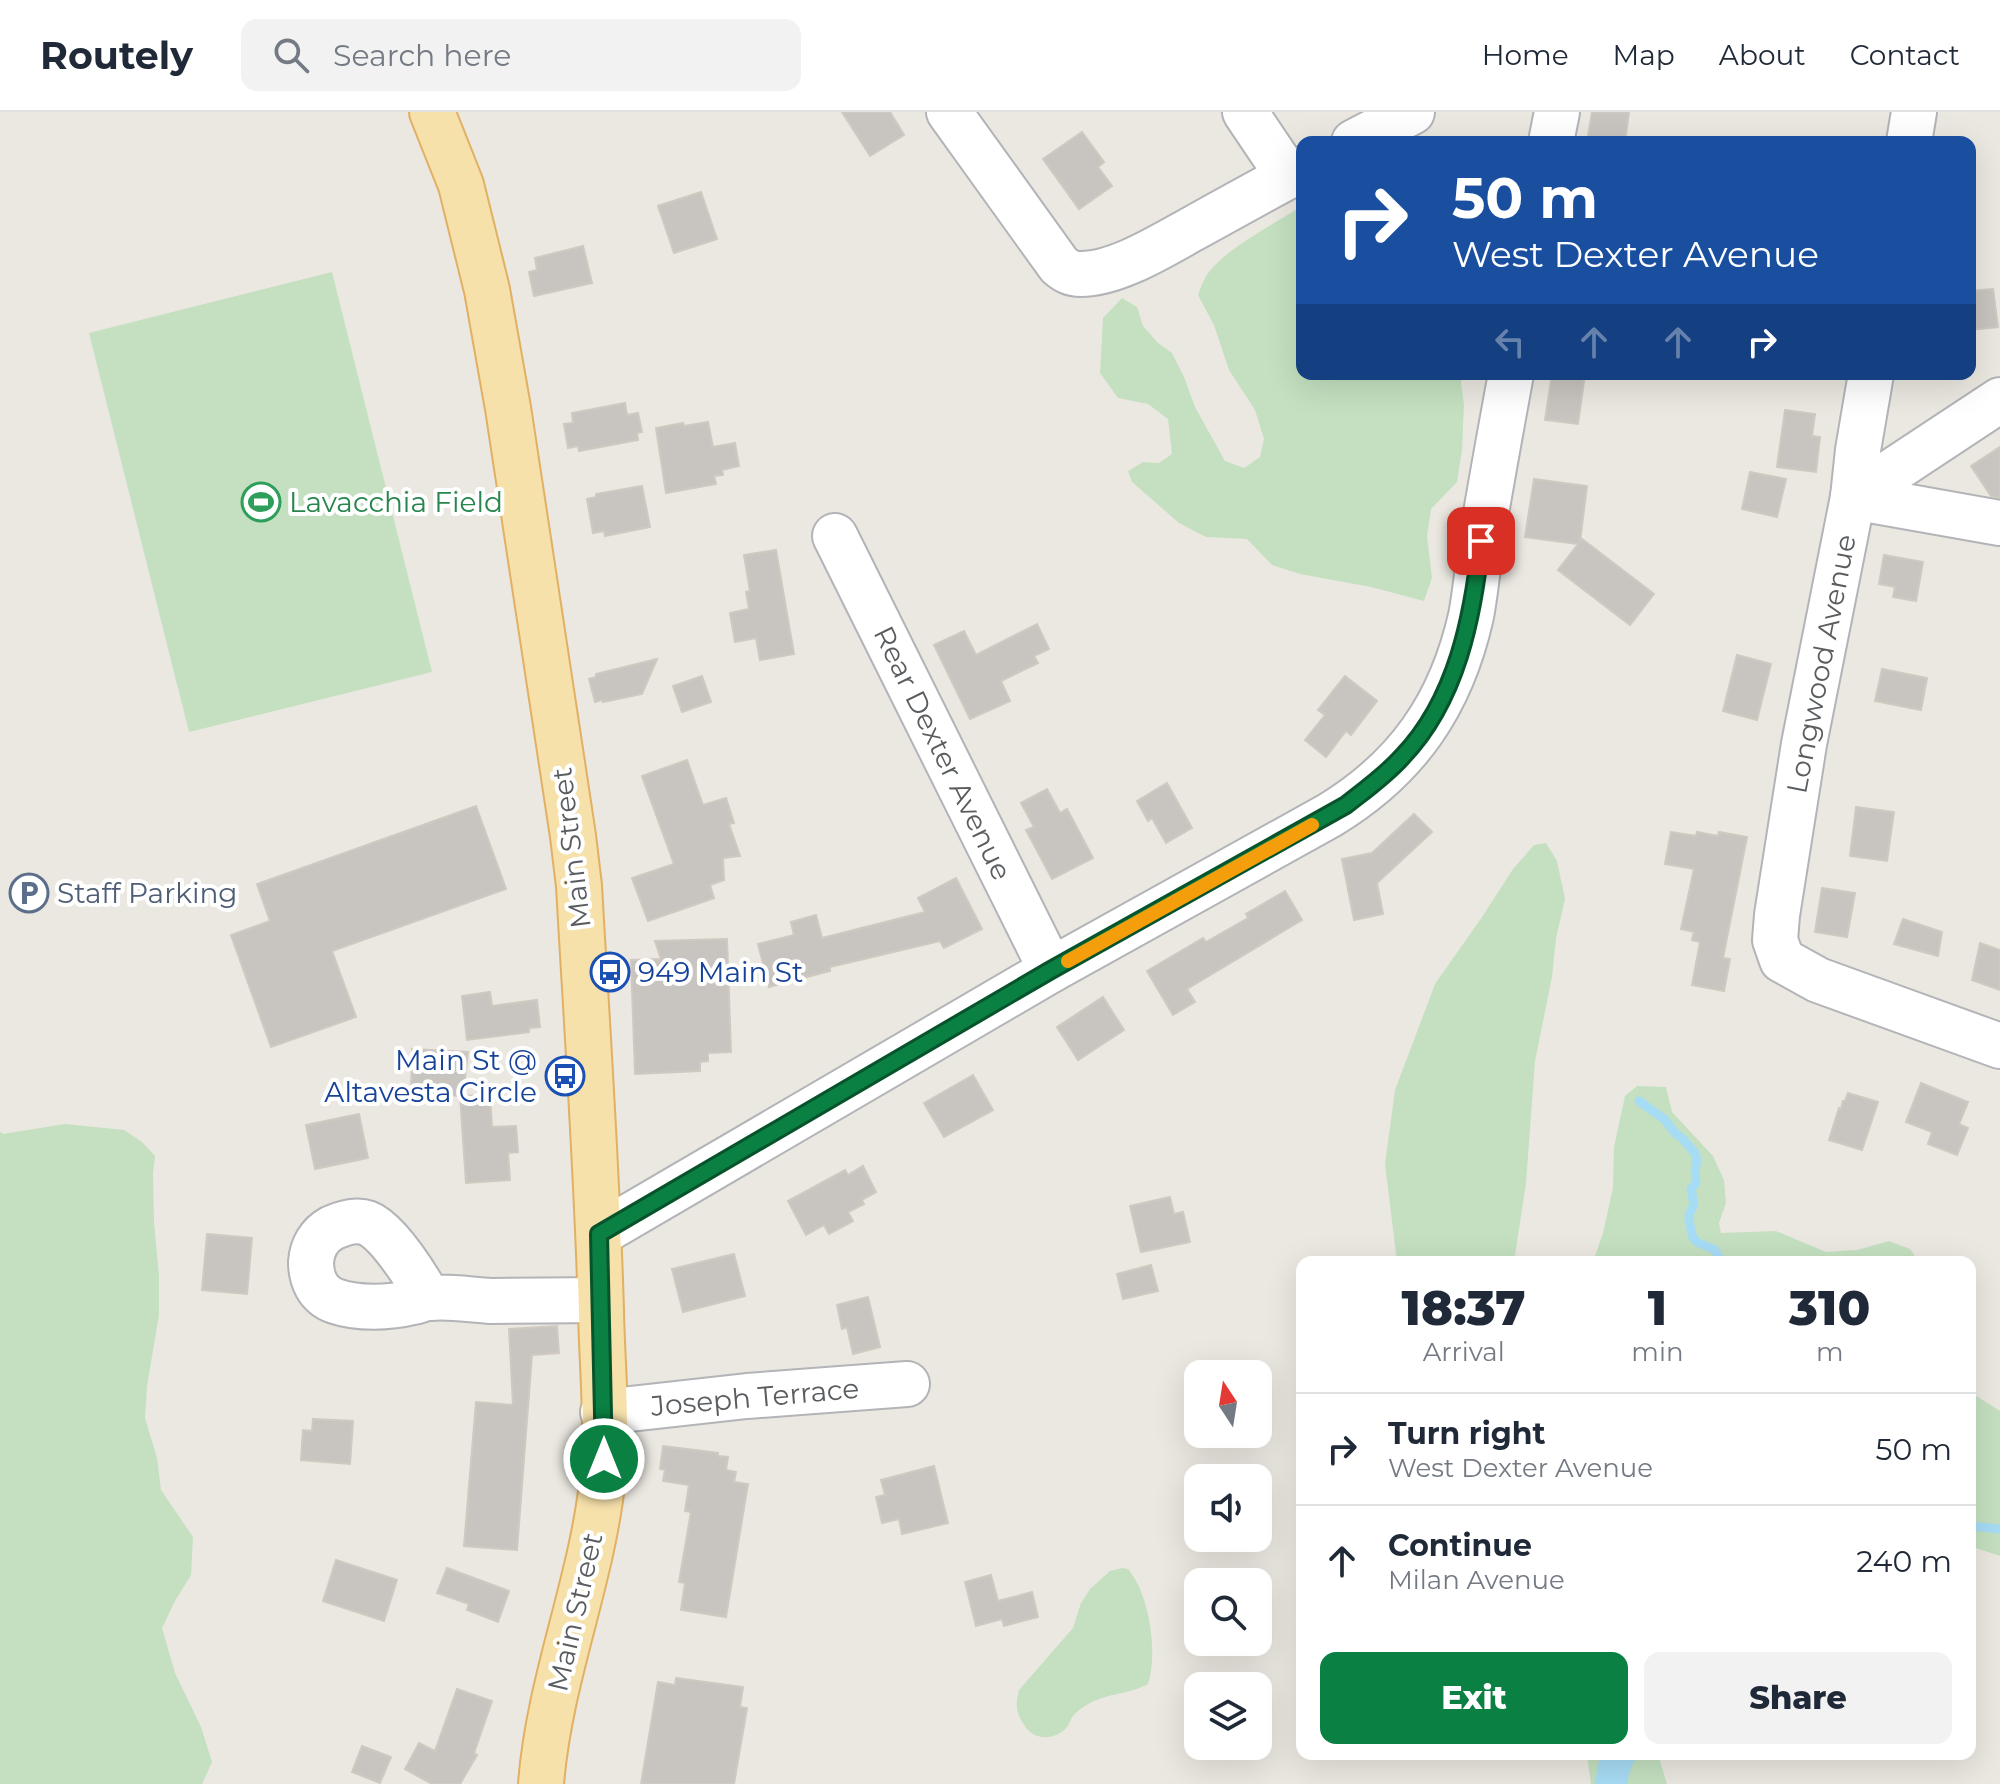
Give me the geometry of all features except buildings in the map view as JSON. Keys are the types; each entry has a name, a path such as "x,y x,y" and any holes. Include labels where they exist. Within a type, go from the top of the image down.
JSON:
{"main road":[{"name":"Main Street","path":"432,112 461,185 487,290 508,408 579,886 599,1234 604,1459 598,1512 552,1713 541,1784"}],"street":[{"path":"949,112 1059,265 1067,272 1076,274 1100,271 1135,259 1295,172 1245,112"},
{"path":"1366,136 1412,112"},
{"path":"1552,136 1557,112"},
{"path":"1910,136 1914,112"},
{"path":"599,1234 1051,970 1330,815 1362,793 1404,756 1428,724 1442,697 1464,639 1476,589 1481,541 1510,380"},
{"name":"Longwood Avenue","path":"1870,380 1853,497 1802,760 1775,940 1782,960 1818,980 2000,1046"},
{"path":"1853,497 2000,400"},
{"path":"1853,497 2000,523"},
{"name":"Rear Dexter Avenue","path":"835,536 1051,970"},
{"path":"428,1297 490,1301 600,1300"},
{"name":"Joseph Terrace","path":"603,1412 747,1396 907,1384"}],"green space":[{"path":"1296,210 1296,380 1461,380 1464,405 1457,482 1431,509 1427,536 1432,578 1424,601 1272,565 1247,539 1206,537 1179,523 1132,482 1128,471 1143,462 1159,463 1172,454 1168,419 1148,404 1118,398 1100,373 1103,318 1122,298 1137,307 1143,326 1172,353 1195,407 1225,461 1244,468 1260,457 1264,439 1255,410 1229,370 1214,325 1198,295 1207,274 1217,263 1252,236"},
{"name":"Lavacchia Field","path":"332,272 432,672 189,732 89,333"},
{"path":"1546,843 1557,861 1565,899 1535,1061 1526,1183 1515,1256 1396,1256 1385,1164 1395,1090 1435,984 1513,869 1534,845"},
{"path":"1637,1086 1666,1087 1672,1112 1713,1156 1724,1180 1726,1203 1719,1223 1721,1233 1776,1231 1826,1252 1857,1250 1889,1241 1910,1249 1915,1256 1595,1256 1613,1188 1614,1147 1625,1096"},
{"path":"65,1124 124,1130 155,1156 154,1222 159,1315 145,1418 157,1458 161,1490 193,1537 191,1575 162,1628 175,1673 201,1727 212,1762 202,1784 0,1784 0,1132"},
{"path":"1976,1396 2000,1411 2000,1556 1976,1548"},
{"path":"1128,1569 1136,1580 1147,1609 1152,1641 1148,1684 1088,1704 1057,1735 1045,1737 1033,1734 1018,1712 1019,1690 1073,1628 1081,1603 1090,1589 1110,1571"},
{"path":"1588,1760 1660,1760 1667,1784 1591,1784"}],"waterway":[{"path":"1639,1101 1664,1119 1695,1153 1696,1183 1691,1189 1694,1204 1689,1221 1693,1238 1715,1250 1718,1256"},
{"path":"1976,1527 2000,1529"},
{"path":"1611,1784 1617,1760"}],"slow traffic":[{"path":"1068,961 1312,825"}],"place":[{"name":"Lavacchia Field","path":"261,502"},
{"name":"Staff Parking","path":"29,893"},
{"name":"949 Main St","path":"610,972"},
{"name":"Main St @ Altavesta Circle","path":"565,1076"}],"route":[{"path":"604,1459 599,1234 1051,970 1346,805 1404,756 1428,724 1442,697 1470,619 1481,541"}]}
